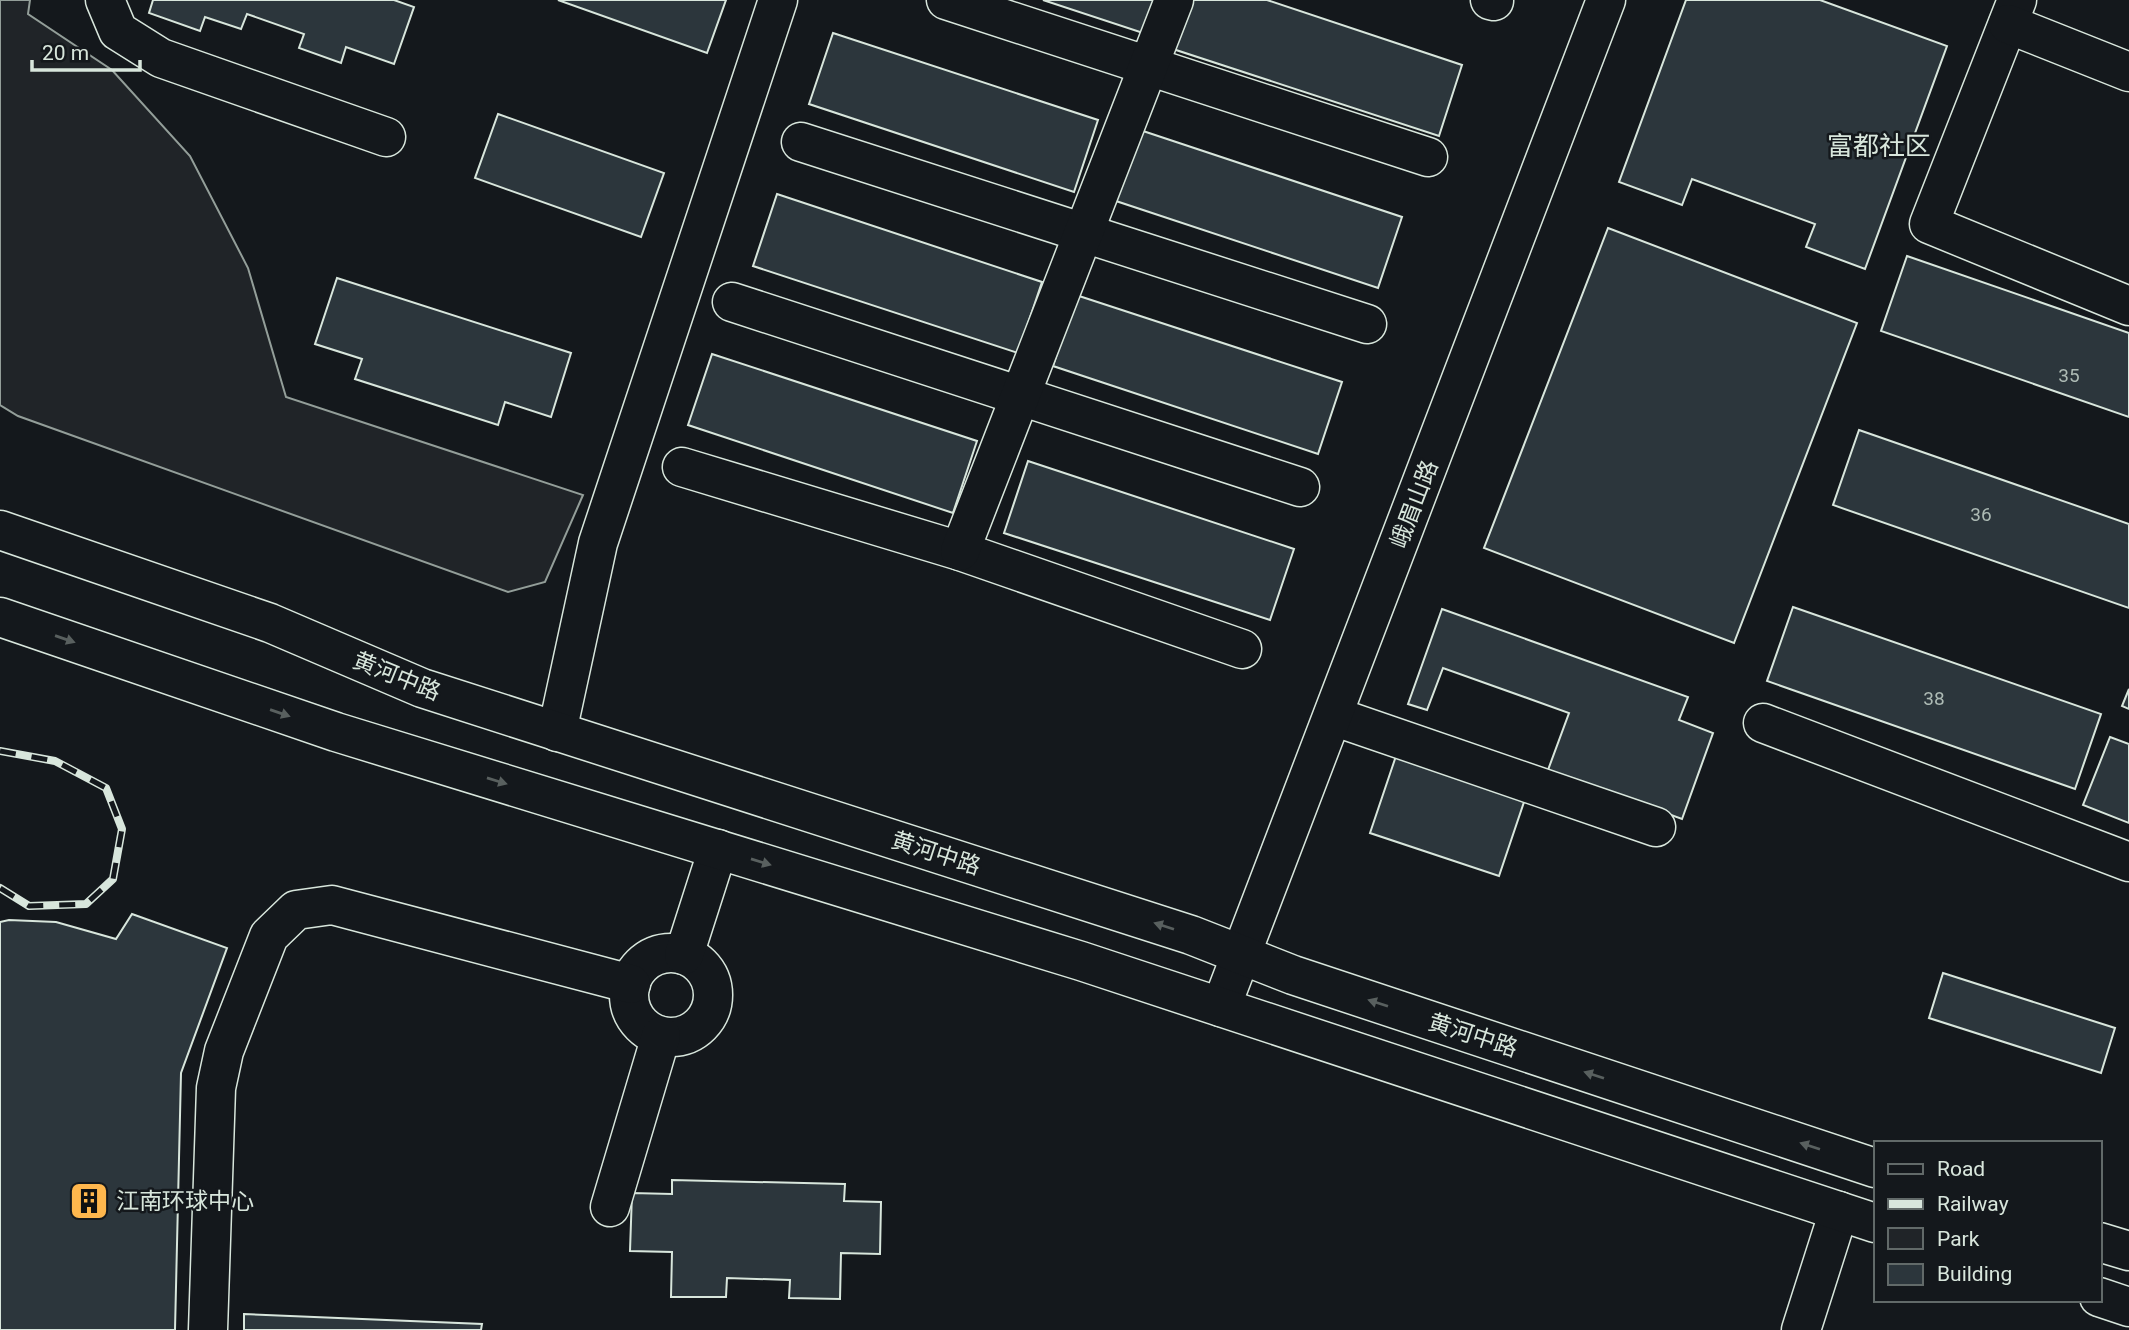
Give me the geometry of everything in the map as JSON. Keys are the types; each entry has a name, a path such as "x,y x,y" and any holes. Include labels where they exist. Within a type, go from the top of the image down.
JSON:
{"main road":[{"path":"105,0 118,31 161,58 386,137"},
{"path":"556,732 598,543 778,0"},
{"path":"946,0 1428,157"},
{"path":"960,551 1174,0"},
{"name":"峨眉山路","path":"1221,1007 1606,0"},
{"path":"2129,72 2012,12 1929,223 2129,306"},
{"path":"801,142 1367,324"},
{"path":"732,302 1300,487"},
{"path":"682,467 960,551 1242,649"},
{"name":"黄河中路","path":"0,530 271,623 422,688 1191,935 1293,975 1874,1168"},
{"path":"0,617 336,732 1081,961 1874,1223"},
{"path":"1333,716 1656,827"},
{"path":"1763,723 2129,862"},
{"path":"684,955 718,849"},
{"path":"208,1330 216,1088 224,1051 269,936 296,910 332,905 631,984"},
{"path":"660,954 684,955 701,965 710,977 714,991 712,1006 707,1018 687,1034 660,1036 648,1030 632,1010 629,997 631,984 637,971 647,960 660,954"},
{"path":"610,1207 660,1036"},
{"path":"1801,1330 1839,1211"},
{"path":"2101,1243 2129,1251"},
{"path":"2101,1298 2129,1307"}],"green space":[{"path":"0,0 30,0 28,14 112,70 190,156 248,268 286,397 583,495 545,582 508,592 18,416 0,405"}],"building":[{"path":"153,0 394,0 414,7 394,64 346,47 341,63 299,48 304,34 247,14 241,29 205,17 200,31 149,13"},
{"path":"558,0 726,0 707,53"},
{"path":"1043,0 1154,0 1143,33"},
{"path":"1189,0 1267,0 1462,65 1439,136 1173,49"},
{"path":"1686,0 1820,0 1947,46 1865,269 1806,247 1815,224 1692,179 1682,205 1619,182"},
{"path":"833,33 1098,120 1074,192 809,104"},
{"path":"498,114 664,173 641,237 475,178"},
{"path":"1137,129 1402,217 1378,288 1113,200"},
{"path":"777,194 1042,282 1018,353 753,266"},
{"path":"1608,228 1857,323 1734,643 1484,548"},
{"path":"1907,256 2129,333 2129,417 1881,331"},
{"path":"337,278 571,353 551,417 505,402 498,425 355,379 362,359 315,344"},
{"path":"1076,295 1342,382 1318,454 1053,366"},
{"path":"712,354 977,441 953,513 688,425"},
{"path":"1859,430 2129,524 2129,608 1833,505"},
{"path":"1028,461 1294,549 1270,620 1004,533"},
{"path":"1793,607 2101,714 2075,789 1767,681"},
{"path":"1442,609 1688,697 1679,720 1713,733 1682,819 1548,770 1569,713 1443,668 1427,710 1408,704"},
{"path":"2129,689 2129,709 2122,706"},
{"path":"2110,737 2129,744 2129,823 2083,805"},
{"path":"1397,753 1526,796 1499,876 1370,833"},
{"name":"江南环球中心","path":"132,914 227,948 181,1073 175,1330 0,1330 0,922 56,922 116,939"},
{"path":"1943,973 2115,1028 2101,1073 1929,1018"},
{"path":"672,1180 845,1184 844,1201 881,1202 880,1254 841,1253 840,1299 789,1298 790,1280 727,1278 726,1297 671,1297 672,1252 630,1251 632,1193 672,1194"},
{"path":"244,1314 482,1324 481,1330 244,1330"}],"railway":[{"path":"0,751 55,761 106,788 122,829 113,879 86,904 29,906 0,888"}],"place":[{"name":"江南环球中心","path":"89,1201"}],"district":[{"name":"富都社区","path":"1879,146"}]}
